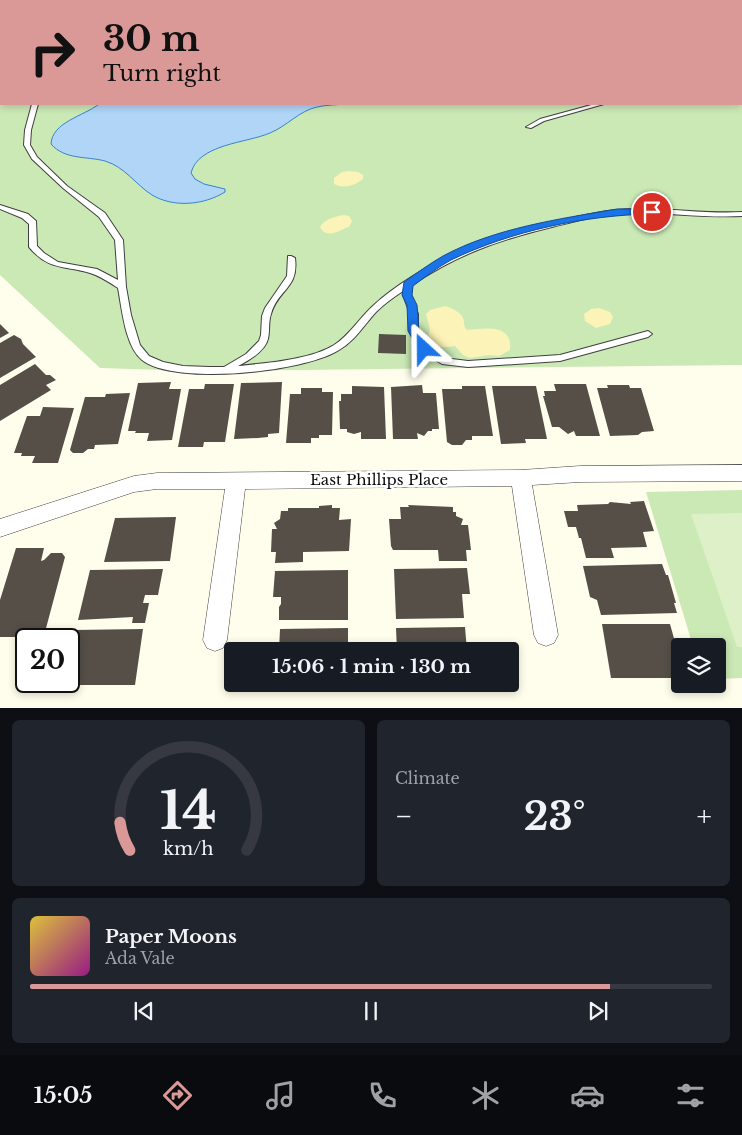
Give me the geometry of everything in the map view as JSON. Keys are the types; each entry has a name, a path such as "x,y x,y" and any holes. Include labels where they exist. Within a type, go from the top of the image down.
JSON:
{"street":[{"name":"East Phillips Place","path":"0,528 134,484 157,481 521,478 580,474 742,473"},
{"path":"521,478 546,635"},
{"path":"215,640 236,480"}],"lane":[{"path":"36,105 28,130 28,145 34,158 65,186 102,215 119,240 122,287 135,343 145,358 165,366 198,371 294,364 333,351 361,326 374,310 408,284 447,258 497,238 567,220 637,210 708,215 742,214"},
{"path":"529,127 542,120 597,105"},
{"path":"0,207 26,216 33,223 33,247 52,264 92,271 106,276 122,287"},
{"path":"225,370 260,347 266,335 266,316 273,302 290,280 294,268 291,258"},
{"path":"408,284 407,295 412,305 414,331 424,349 442,361 476,364 560,358 648,334"}],"green space":[{"path":"0,105 742,105 742,365 198,371 100,368 0,275"},
{"path":"742,490 742,678 726,679 726,638 691,638 646,492"},
{"path":"742,513 742,647 737,647 691,514"}],"sand":[{"path":"342,172 358,172 363,175 363,179 349,186 334,184 334,178"},
{"path":"344,215 349,216 352,221 349,227 330,234 323,231 320,227 327,220"},
{"path":"445,306 460,313 467,330 496,329 502,331 510,341 510,350 499,356 490,355 470,358 463,355 455,346 441,347 431,343 427,340 430,329 426,314 430,310"},
{"path":"599,308 610,312 613,317 610,324 596,328 585,321 584,314 591,309"}],"water":[{"path":"98,105 339,105 311,109 270,133 224,146 203,156 195,163 191,173 195,179 204,184 225,189 225,192 208,200 189,203 170,202 161,199 146,191 124,171 112,164 98,159 69,155 51,144 57,130 70,120"}],"building":[{"path":"0,324 9,333 0,338"},
{"path":"379,334 406,335 406,354 378,353"},
{"path":"14,335 21,339 23,344 36,357 0,378 0,343"},
{"path":"35,364 46,375 50,375 56,380 46,385 51,390 0,421 0,385"},
{"path":"171,382 169,389 181,389 172,440 147,441 149,433 128,431 138,383"},
{"path":"282,382 279,433 268,434 268,437 234,439 241,383"},
{"path":"205,384 234,384 225,442 204,442 203,447 178,447 189,389 204,389"},
{"path":"554,384 586,384 600,436 576,436 574,431 568,434 559,427 552,427 543,396 545,396 544,391 556,391"},
{"path":"422,385 423,393 436,393 439,429 432,429 432,431 428,431 424,436 417,433 418,439 393,439 391,387"},
{"path":"607,385 629,385 630,388 641,388 654,431 642,432 638,435 610,436 597,388 608,388"},
{"path":"352,386 384,387 386,439 361,439 361,432 354,434 347,432 347,429 340,429 339,401 341,401 341,394 352,394"},
{"path":"462,386 485,386 493,436 472,436 472,440 466,440 462,445 452,445 447,442 442,389 462,389"},
{"path":"492,386 536,386 547,439 525,439 526,443 501,444"},
{"path":"301,388 322,388 322,392 333,392 332,435 319,435 319,438 311,438 311,443 286,443 290,394 301,394"},
{"path":"130,393 118,444 95,445 94,449 88,449 83,453 73,453 70,450 85,397 105,397 106,394"},
{"path":"43,407 74,408 58,463 32,463 35,456 21,456 22,453 14,453 27,416 40,416"},
{"path":"644,501 654,531 643,532 647,547 611,548 614,558 586,558 576,527 568,527 564,511 578,511 577,505 608,504 610,502 631,504 630,502"},
{"path":"332,505 332,508 340,508 339,520 351,519 349,551 303,552 303,562 275,563 276,552 271,552 272,529 277,529 274,523 280,519 281,511 288,511 288,508 319,508 319,506"},
{"path":"408,505 453,507 453,512 456,512 456,516 463,519 461,525 468,525 471,550 466,550 467,561 439,561 438,550 393,550 389,519 401,519 400,507 409,507"},
{"path":"176,517 170,561 104,562 115,518"},
{"path":"16,548 44,548 41,561 51,553 62,553 65,557 46,628 15,628 15,637 0,637 0,600"},
{"path":"662,564 666,575 668,575 677,613 601,615 597,600 590,597 583,566"},
{"path":"467,568 470,594 462,594 464,618 396,619 394,569"},
{"path":"163,569 158,595 145,595 143,603 149,603 145,623 132,623 133,617 78,620 90,570"},
{"path":"348,570 348,620 279,620 281,597 273,597 275,571"},
{"path":"602,624 670,624 674,638 671,638 671,678 611,678"},
{"path":"465,627 466,642 397,642 396,628"},
{"path":"348,628 348,642 279,642 280,629"},
{"path":"143,629 135,685 80,685 80,630"}],"route":[{"path":"424,349 414,331 414,314 407,295 408,284 447,258 497,238 567,220 637,210 652,212"}]}
